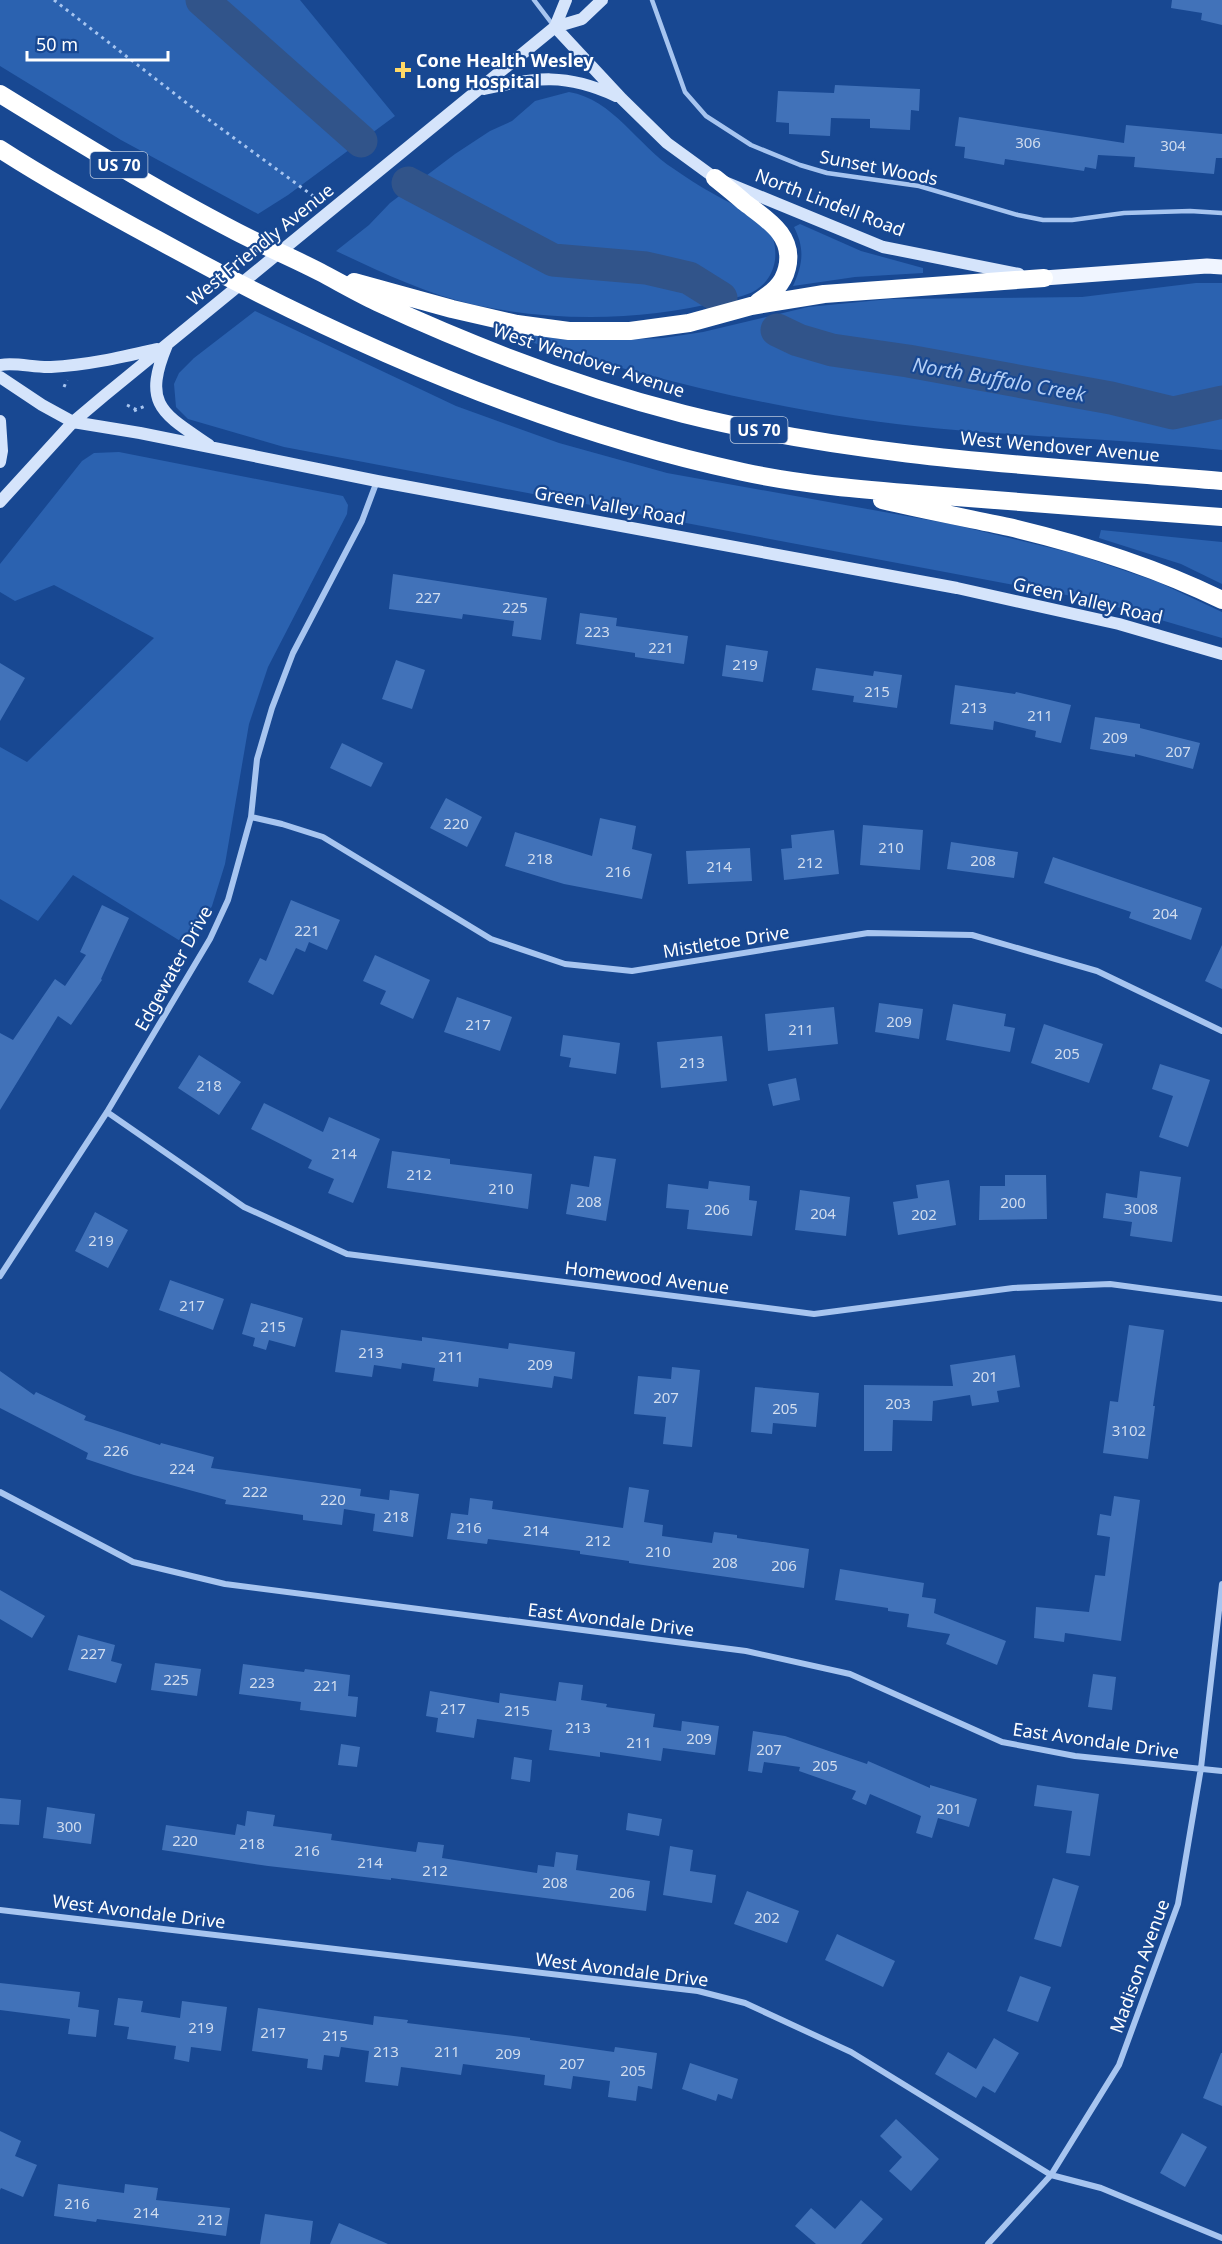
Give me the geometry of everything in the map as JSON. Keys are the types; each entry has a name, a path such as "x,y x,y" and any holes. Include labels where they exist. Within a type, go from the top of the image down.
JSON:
{"highway":[{"name":"West Wendover Avenue","path":"0,94 78,142 239,233 374,301 448,333 584,384 684,414 751,429 874,450 976,461 1222,481"},
{"name":"US 70","path":"0,149 85,201 266,298 429,372 577,426 692,460 825,487 1222,517"},
{"path":"715,178 768,220 782,234 788,246 789,261 780,285 751,306"},
{"path":"315,270 452,309 517,324 569,331 630,332 689,323 751,306 824,294 1044,278"},
{"path":"825,487 1010,528 1095,550 1222,600"}],"main road":[{"name":"West Friendly Avenue","path":"555,27 566,0"},
{"name":"West Friendly Avenue","path":"0,502 74,422 165,346 555,27 582,19 602,0"},
{"name":"North Lindell Road","path":"555,27 622,99 667,143 715,178 883,247 1044,278 1207,266 1222,267"},
{"path":"480,90 520,81 561,79 578,81 622,99"},
{"path":"0,365 72,366 165,346"},
{"path":"165,346 155,380 159,403 167,414 215,449"},
{"name":"Green Valley Road","path":"0,377 42,405 74,422 979,593 1119,624 1222,654"},
{"path":"0,421 2,451 0,462"}],"street":[{"name":"Edgewater Drive","path":"0,1276 107,1112 210,939 228,900 251,817 257,759 272,708 293,653 362,521 377,481"},
{"name":"Mistletoe Drive","path":"251,817 323,837 491,939 565,964 632,971 868,933 972,935 1097,971 1222,1031"},
{"name":"Homewood Avenue","path":"107,1112 244,1207 347,1254 814,1314 1012,1288 1110,1284 1222,1299"},
{"name":"East Avondale Drive","path":"0,1492 133,1562 225,1584 746,1651 850,1674 1002,1742 1075,1756 1222,1771"},
{"name":"Madison Avenue","path":"988,2244 1051,2175 1119,2065 1178,1904 1201,1768 1222,1584"},
{"name":"West Avondale Drive","path":"0,1910 698,1991 745,2003 851,2052 1051,2175 1101,2188 1222,2238"}],"lane":[{"path":"534,0 555,27"},
{"name":"Sunset Woods","path":"652,0 685,92 706,116 751,145 800,165 827,173 919,186 1043,220 1072,220 1124,213 1190,211 1222,213"}],"path":[{"path":"54,0 193,108 331,209"},
{"path":"127,405 135,411 146,405"}],"shaded area":[{"path":"0,0 300,0 395,116 288,195 258,214 121,140 0,66"},
{"path":"569,92 585,96 599,104 674,169 764,224 773,238 775,256 772,271 763,285 742,296 692,308 630,316 537,314 475,305 439,295 336,251 369,225 390,203 455,154 490,131 512,121 535,101"},
{"path":"800,224 861,251 923,268 923,273 855,277 793,286 799,271 801,256 800,242 794,227"},
{"path":"1196,283 1222,283 1222,450 904,425 813,412 678,383 501,333 501,329 559,339 663,338 703,332 808,307 890,299 1082,297"},
{"path":"255,311 456,406 559,443 667,473 951,524 1076,554 1158,582 1222,612 1222,638 1093,600 284,447 188,419 176,407 174,384 179,373 194,358"},
{"path":"119,452 343,496 348,505 347,514 268,667 249,724 225,864 212,906 190,947 73,875 38,921 0,899 0,747 27,762 154,638 54,585 15,601 0,592 0,564 82,461 94,453"},
{"path":"1101,530 1222,542 1222,584 1181,564 1099,538"}],"building":[{"path":"1172,0 1222,0 1222,25 1201,20 1202,13 1171,8"},
{"path":"835,85 920,89 919,111 911,110 910,130 870,128 870,119 831,118 830,136 789,134 789,123 776,122 778,91 834,93"},
{"path":"959,117 1124,143 1126,125 1222,134 1222,158 1216,158 1214,174 1134,167 1135,157 1098,155 1096,169 1085,167 1084,171 1005,159 1004,165 964,158 965,147 955,146"},
{"path":"393,574 547,598 541,640 512,636 514,621 463,614 462,619 389,609"},
{"path":"580,613 617,618 616,626 688,636 684,664 635,657 635,653 576,644"},
{"path":"726,645 768,651 763,682 722,676"},
{"path":"396,660 425,670 412,709 382,699"},
{"path":"0,663 25,678 0,721"},
{"path":"816,668 873,676 874,671 902,675 897,708 853,702 854,696 812,690"},
{"path":"955,685 1015,694 1016,692 1071,705 1061,743 1035,737 1036,731 994,721 993,730 950,724"},
{"path":"1095,717 1140,724 1140,728 1200,743 1193,769 1135,754 1135,757 1090,749"},
{"path":"342,743 383,763 371,787 330,768"},
{"path":"446,798 482,817 467,847 430,828"},
{"path":"600,818 636,826 632,849 652,854 642,899 564,884 505,866 515,832 592,856"},
{"path":"863,825 923,830 920,870 860,865"},
{"path":"834,830 839,874 784,880 781,849 792,848 791,835"},
{"path":"951,842 1018,852 1014,878 947,869"},
{"path":"750,848 752,881 688,884 686,851"},
{"path":"1053,857 1202,908 1191,940 1129,918 1131,912 1044,883"},
{"path":"291,900 340,920 327,950 309,942 305,952 296,948 273,995 248,982 260,958 266,961"},
{"path":"102,905 129,918 102,980 71,1025 58,1016 0,1110 0,1033 13,1040 55,979 65,986 86,955 80,952"},
{"path":"1222,945 1222,989 1205,981"},
{"path":"375,955 430,980 413,1019 380,1004 386,991 363,981"},
{"path":"457,997 512,1017 500,1051 444,1032"},
{"path":"879,1003 923,1009 919,1039 875,1032"},
{"path":"953,1004 1006,1014 1004,1026 1015,1028 1010,1052 946,1040"},
{"path":"834,1007 838,1044 768,1051 765,1014"},
{"path":"1044,1024 1103,1044 1089,1083 1031,1063"},
{"path":"563,1035 620,1043 616,1074 569,1067 571,1058 560,1056"},
{"path":"722,1036 727,1081 661,1088 657,1042"},
{"path":"199,1055 241,1082 219,1115 178,1088"},
{"path":"1160,1064 1210,1080 1188,1147 1159,1137 1173,1096 1152,1089"},
{"path":"796,1078 800,1100 773,1106 768,1084"},
{"path":"264,1103 323,1132 329,1117 380,1139 353,1203 328,1193 334,1179 308,1168 312,1160 251,1129"},
{"path":"392,1151 450,1159 450,1164 532,1174 528,1209 387,1188"},
{"path":"594,1156 616,1159 606,1221 566,1214 571,1184 589,1187"},
{"path":"1140,1171 1181,1177 1172,1242 1130,1236 1132,1222 1103,1218 1106,1193 1137,1198"},
{"path":"1005,1175 1046,1175 1047,1219 979,1220 980,1186 1005,1186"},
{"path":"949,1180 956,1225 898,1235 893,1202 918,1198 916,1185"},
{"path":"709,1181 750,1186 749,1200 757,1201 752,1236 687,1229 689,1210 666,1208 668,1184 708,1189"},
{"path":"800,1190 850,1197 846,1236 795,1230"},
{"path":"95,1212 128,1230 108,1268 75,1251"},
{"path":"170,1280 224,1299 213,1330 159,1310"},
{"path":"251,1303 303,1318 295,1347 269,1340 266,1350 253,1346 255,1338 242,1334"},
{"path":"1129,1325 1164,1330 1148,1459 1103,1453 1110,1401 1118,1402"},
{"path":"341,1330 422,1341 422,1337 508,1349 509,1343 575,1352 572,1379 554,1376 552,1388 479,1378 478,1387 433,1381 435,1368 402,1363 401,1369 374,1365 372,1377 335,1372"},
{"path":"1015,1355 1020,1387 997,1391 999,1402 972,1406 970,1395 933,1401 932,1421 893,1420 892,1451 864,1451 864,1385 953,1386 950,1365"},
{"path":"672,1367 700,1370 692,1447 663,1444 666,1417 634,1414 638,1376 671,1379"},
{"path":"0,1371 34,1395 36,1392 86,1416 84,1420 160,1445 161,1443 214,1457 211,1468 361,1489 360,1496 389,1500 390,1490 419,1494 413,1537 373,1531 375,1514 344,1509 342,1525 303,1520 303,1515 225,1504 226,1500 134,1475 86,1459 88,1453 0,1408"},
{"path":"755,1387 819,1393 816,1427 773,1423 772,1434 751,1432"},
{"path":"629,1487 649,1490 644,1522 663,1525 662,1536 712,1543 714,1532 737,1535 737,1538 809,1549 804,1588 629,1563 629,1561 580,1554 580,1551 488,1539 487,1544 447,1539 451,1513 468,1515 470,1498 493,1501 492,1509 623,1528"},
{"path":"1114,1496 1140,1500 1121,1641 1065,1633 1064,1642 1034,1638 1036,1607 1089,1612 1095,1575 1105,1576 1110,1537 1097,1535 1100,1514 1111,1516"},
{"path":"840,1569 924,1583 922,1597 936,1599 934,1613 1006,1641 997,1665 946,1644 950,1634 907,1627 909,1614 888,1611 888,1608 835,1600"},
{"path":"0,1590 45,1616 32,1638 0,1619"},
{"path":"78,1635 115,1645 111,1661 122,1664 116,1683 68,1670"},
{"path":"155,1663 201,1669 197,1696 151,1690"},
{"path":"243,1664 350,1675 348,1696 358,1697 356,1717 300,1710 301,1702 239,1694"},
{"path":"1093,1674 1116,1677 1112,1710 1088,1707"},
{"path":"559,1682 583,1685 581,1700 607,1704 606,1707 655,1714 653,1727 681,1731 682,1721 719,1726 715,1755 663,1748 661,1761 600,1752 600,1757 549,1750 552,1730 477,1719 474,1738 436,1732 438,1718 426,1716 430,1691 499,1703 500,1693 556,1701"},
{"path":"753,1731 785,1736 867,1764 868,1761 930,1788 930,1785 977,1799 969,1827 938,1818 932,1838 916,1833 921,1816 870,1794 866,1805 852,1799 856,1791 799,1771 800,1767 764,1762 762,1773 748,1771"},
{"path":"341,1744 360,1747 357,1767 338,1765"},
{"path":"514,1757 532,1760 530,1782 511,1779"},
{"path":"1037,1785 1099,1794 1090,1856 1066,1853 1072,1811 1034,1806"},
{"path":"0,1798 21,1800 19,1825 0,1824"},
{"path":"47,1807 95,1814 91,1844 43,1838"},
{"path":"247,1811 275,1815 273,1826 332,1834 331,1840 416,1852 418,1842 444,1845 442,1858 537,1873 538,1865 554,1867 556,1852 578,1855 576,1870 650,1881 646,1911 391,1878 391,1880 268,1866 162,1850 166,1825 235,1835 237,1824 245,1826"},
{"path":"628,1813 662,1819 659,1836 626,1830"},
{"path":"670,1846 693,1850 690,1871 716,1875 712,1903 663,1895"},
{"path":"1053,1878 1079,1886 1061,1947 1034,1939"},
{"path":"747,1891 799,1911 787,1943 734,1924"},
{"path":"837,1934 895,1961 883,1987 825,1960"},
{"path":"1020,1976 1051,1987 1038,2022 1007,2011"},
{"path":"0,1983 80,1992 78,2007 99,2010 96,2037 68,2034 70,2019 0,2010"},
{"path":"118,1998 143,2001 141,2012 180,2018 182,2001 227,2007 221,2051 191,2047 189,2062 174,2059 176,2046 127,2039 129,2027 114,2025"},
{"path":"258,2008 373,2025 374,2016 408,2020 407,2023 530,2038 530,2040 614,2052 615,2047 657,2053 652,2089 638,2086 636,2101 608,2097 610,2081 573,2076 571,2089 544,2085 545,2075 463,2064 461,2075 401,2067 398,2086 365,2082 369,2051 341,2047 339,2057 324,2055 322,2070 307,2068 308,2059 252,2051"},
{"path":"994,2038 1019,2053 995,2093 983,2086 976,2098 935,2074 948,2052 976,2069"},
{"path":"1222,2053 1222,2106 1203,2098"},
{"path":"690,2063 738,2079 732,2099 718,2094 716,2101 682,2089"},
{"path":"896,2119 939,2159 911,2191 889,2171 902,2157 880,2136"},
{"path":"0,2131 21,2141 15,2156 37,2165 23,2197 1,2188 0,2190"},
{"path":"1182,2133 1207,2147 1185,2187 1160,2173"},
{"path":"58,2184 124,2193 125,2184 158,2188 156,2200 230,2208 226,2236 97,2219 96,2222 54,2216"},
{"path":"861,2200 883,2219 861,2244 816,2244 795,2226 811,2208 835,2229"},
{"path":"265,2214 313,2221 310,2244 260,2244"},
{"path":"339,2223 388,2244 330,2244"}],"waterway":[{"name":"North Buffalo Creek","path":"202,0 361,141"},
{"name":"North Buffalo Creek","path":"408,183 553,260 646,268 689,278 721,298"},
{"name":"North Buffalo Creek","path":"777,330 798,340 832,350 908,361 1111,398 1173,413 1222,402"}],"place":[{"name":"Cone Health Wesley Long Hospital","path":"403,70"}]}
